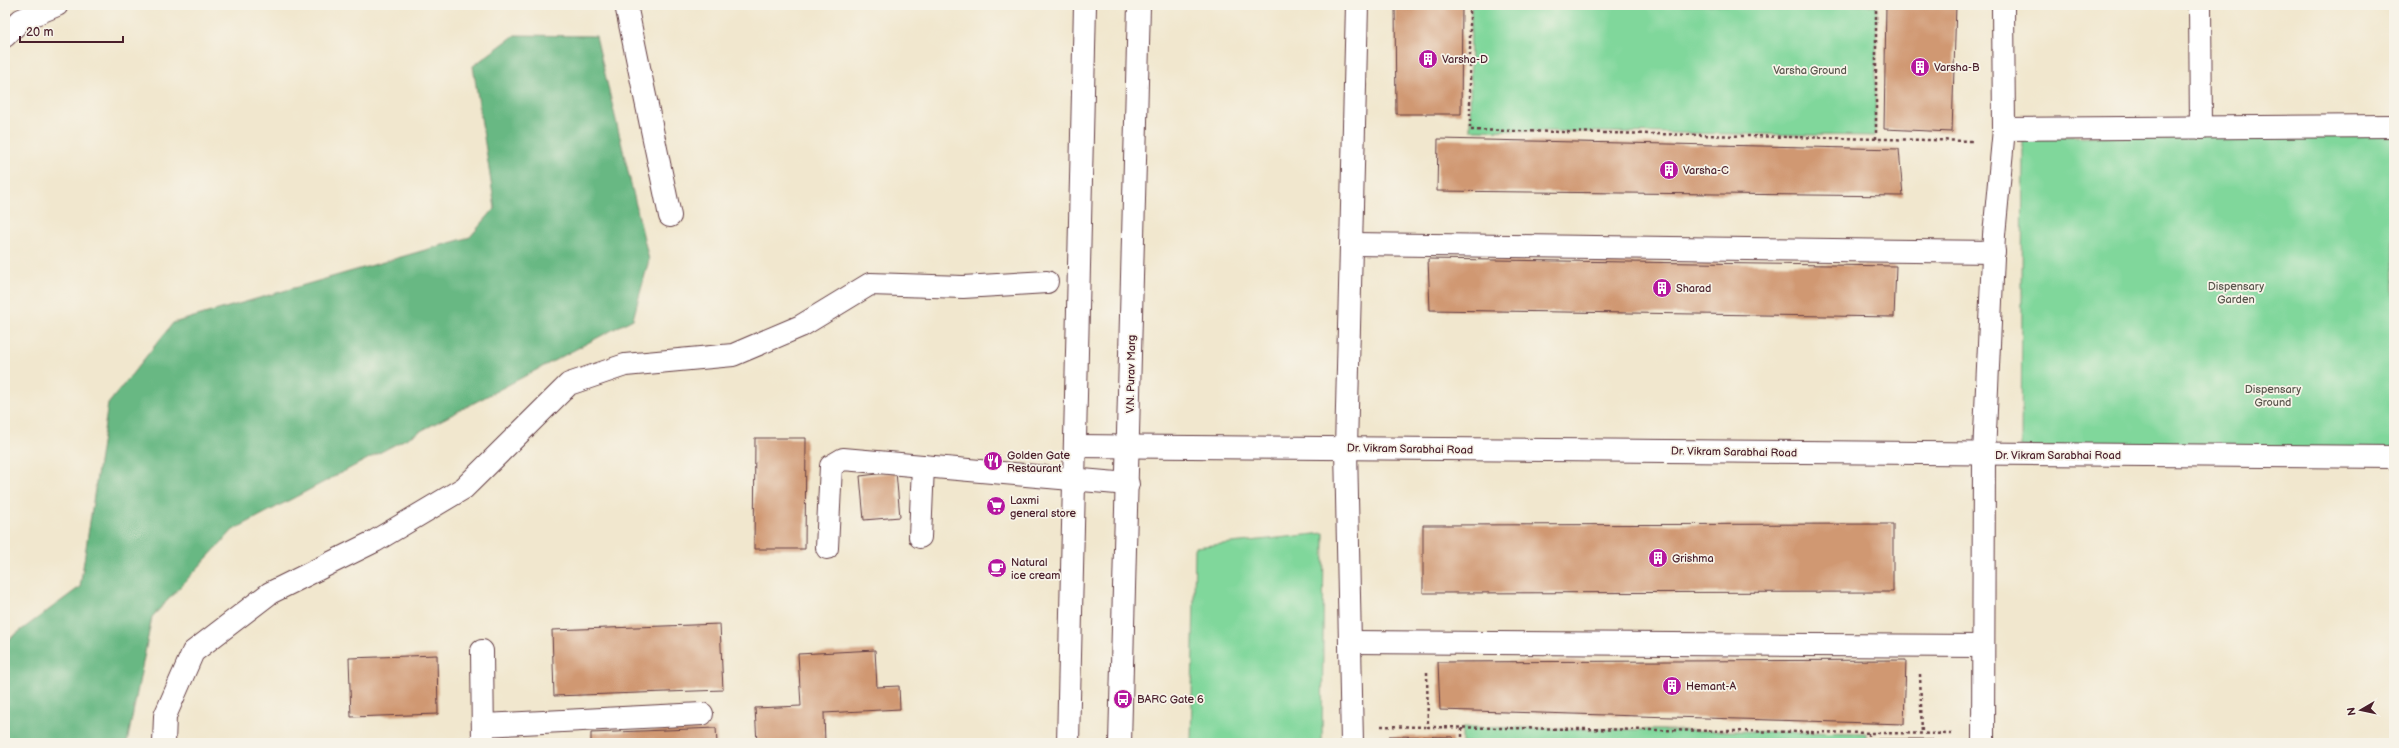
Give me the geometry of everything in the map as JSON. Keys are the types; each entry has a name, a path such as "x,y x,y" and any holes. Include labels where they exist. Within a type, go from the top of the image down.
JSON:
{"street":[{"path":"5,36 21,20 57,5"},
{"path":"626,5 670,216"},
{"path":"1068,743 1085,5"},
{"name":"V.N. Purav Marg","path":"1120,743 1129,446 1139,5"},
{"path":"1352,734 1346,448 1357,5"},
{"path":"1983,739 1984,454 1994,235 2004,136 2003,5"},
{"path":"2200,5 2201,128"},
{"path":"2004,136 2201,128 2394,126"},
{"path":"1352,244 1994,252"},
{"path":"164,743 165,716 193,652 270,593 376,542 464,488 570,384 624,365 733,355 801,326 870,284 963,287 1047,282"},
{"name":"Dr. Vikram Sarabhai Road","path":"1075,446 2394,457"},
{"path":"827,548 831,466 843,459 1128,484"},
{"path":"920,537 923,466"},
{"path":"1351,642 1426,644 1983,646"},
{"path":"482,651 483,734 702,714"}],"path":[{"path":"1470,5 1470,130 1876,139 2004,136"},
{"path":"1876,5 1876,139"},
{"path":"1426,644 1428,727"},
{"path":"1918,646 1922,734"},
{"path":"1352,734 1428,727 1922,734 1983,739"},
{"path":"1462,727 1462,743"},
{"path":"1868,733 1868,743"}],"green space":[{"name":"Varsha Ground","path":"1471,5 1877,5 1875,136 1470,130"},
{"path":"515,35 596,36 649,260 633,319 233,530 152,617 127,743 5,743 5,642 80,587 108,404 173,323 470,237 495,208 473,66"},
{"name":"Dispensary Garden","path":"2394,132 2394,451 2021,447 2023,137"},
{"path":"1324,533 1322,743 1191,743 1195,547"},
{"path":"1462,727 1866,733 1866,743 1462,743"}],"building":[{"name":"Varsha-D","path":"1395,5 1462,5 1461,114 1396,114"},
{"name":"Varsha-B","path":"1886,5 1956,5 1952,132 1884,129"},
{"name":"Varsha-C","path":"1438,139 1899,149 1903,196 1437,191"},
{"name":"Sharad","path":"1428,259 1896,266 1894,317 1430,310"},
{"path":"755,438 806,438 805,549 754,549"},
{"path":"896,472 900,517 864,520 860,476"},
{"name":"Grishma","path":"1893,524 1893,592 1423,593 1423,525"},
{"path":"720,624 723,690 554,696 552,630"},
{"path":"875,650 877,687 899,686 900,709 824,713 825,743 757,743 755,708 801,706 798,654"},
{"path":"437,655 438,714 351,717 349,658"},
{"name":"Hemant-A","path":"1906,660 1904,724 1440,710 1438,662"},
{"path":"716,728 717,743 591,743 591,733"},
{"path":"1389,736 1453,737 1453,743 1389,743"},
{"path":"1878,739 1932,739 1932,743 1878,743"}],"place":[{"name":"Varsha-D","path":"1428,59"},
{"name":"Varsha-B","path":"1920,67"},
{"name":"Varsha-C","path":"1669,170"},
{"name":"Sharad","path":"1662,288"},
{"name":"Golden Gate Restaurant","path":"993,461"},
{"name":"Laxmi general store","path":"996,506"},
{"name":"Grishma","path":"1658,558"},
{"name":"Natural ice cream","path":"997,568"},
{"name":"Hemant-A","path":"1672,686"},
{"name":"BARC Gate 6","path":"1123,699"}],"park label":[{"name":"Dispensary Ground","path":"2273,395"}]}
